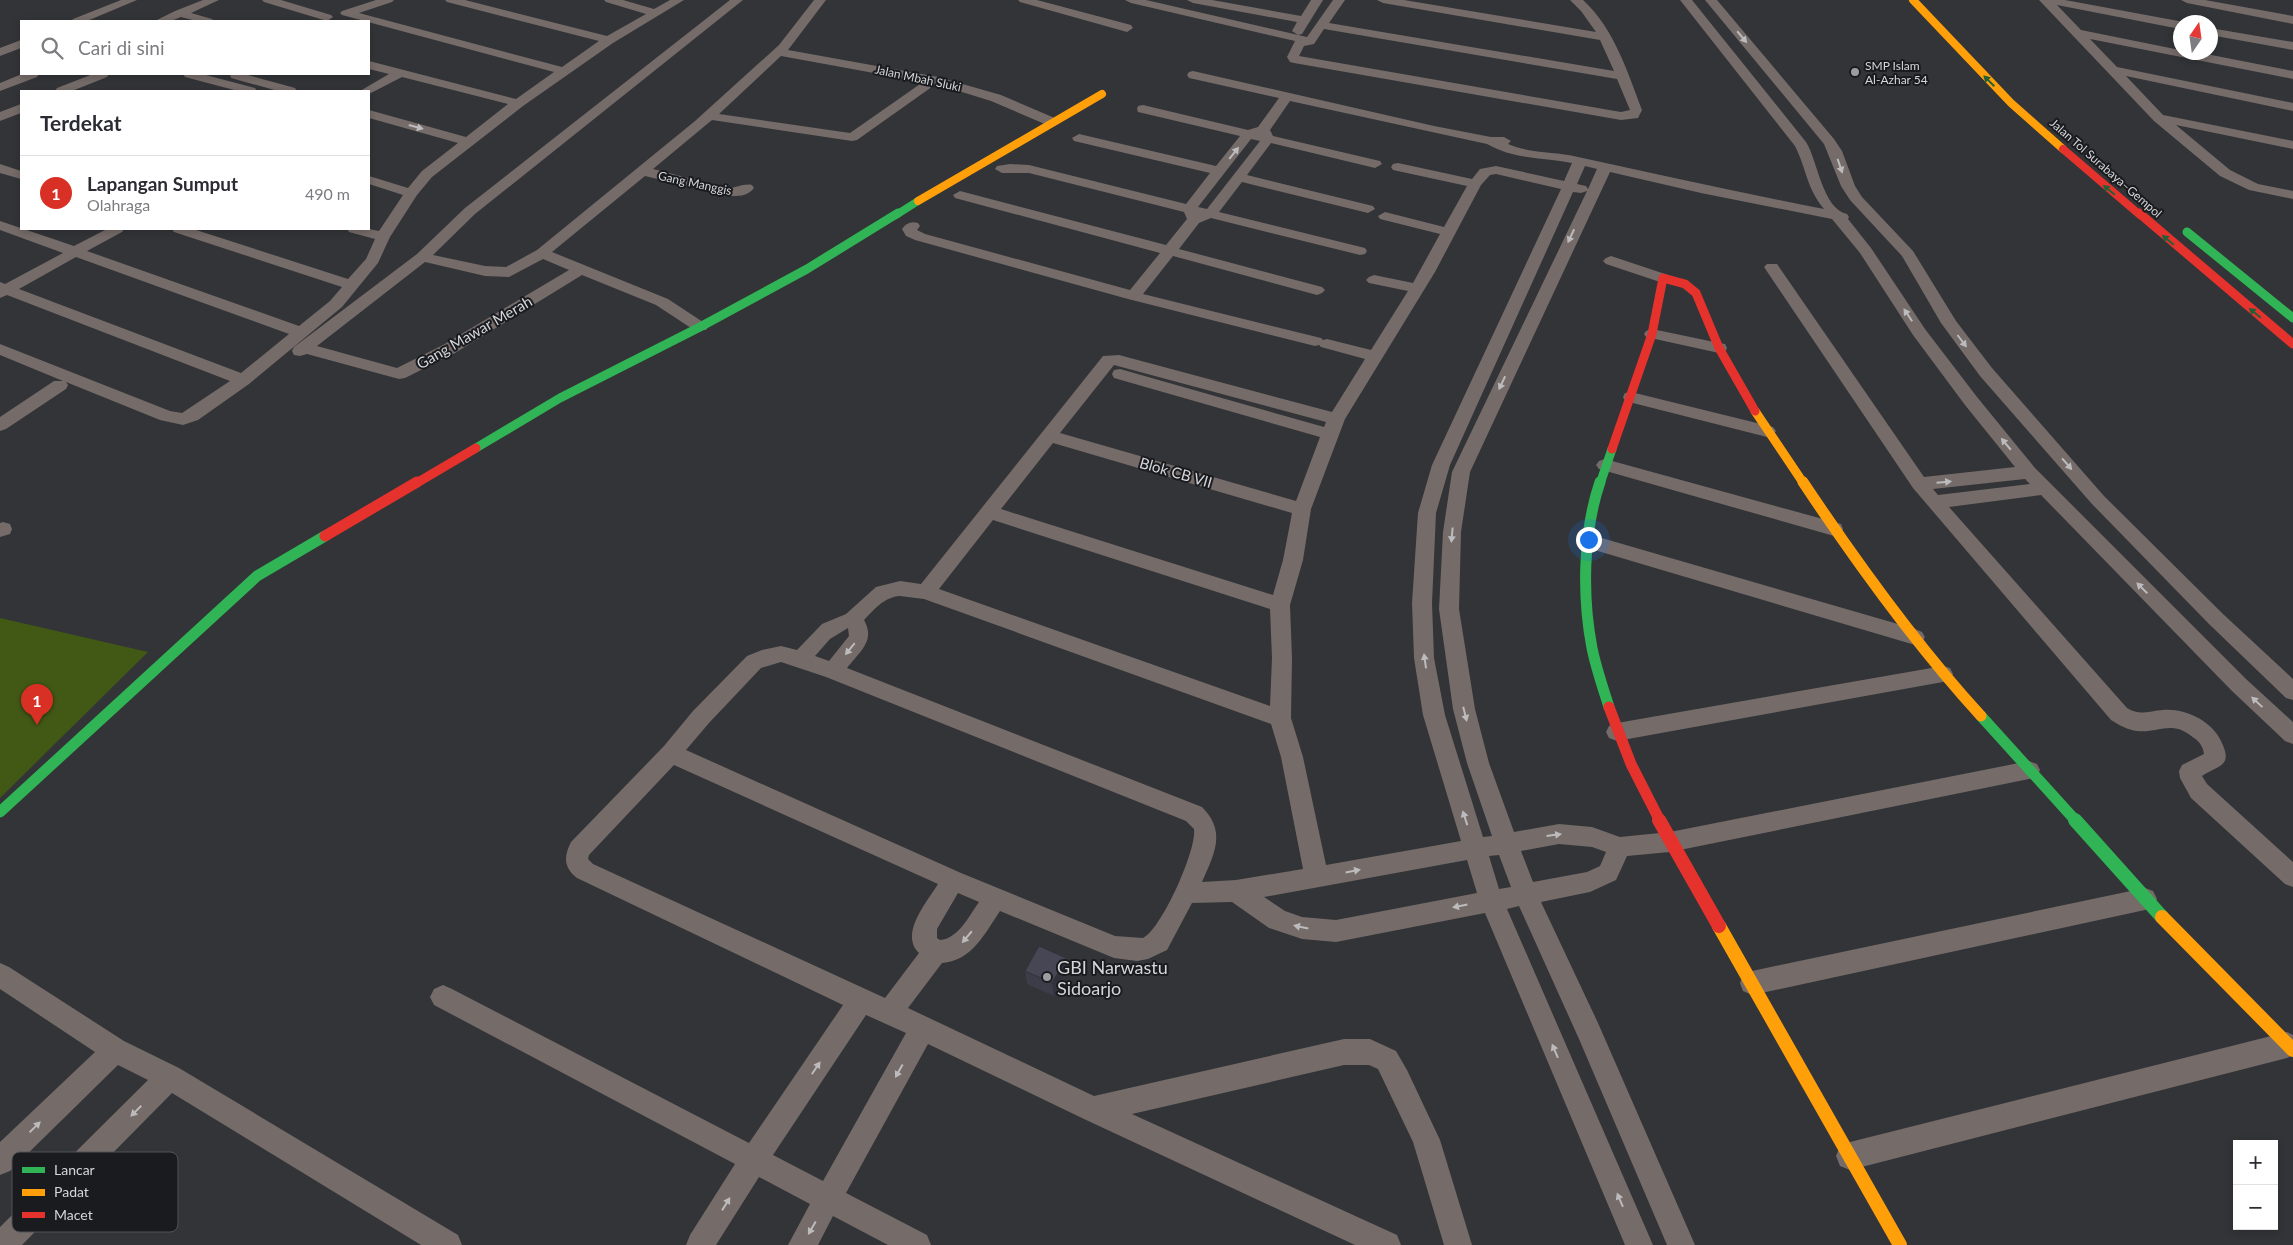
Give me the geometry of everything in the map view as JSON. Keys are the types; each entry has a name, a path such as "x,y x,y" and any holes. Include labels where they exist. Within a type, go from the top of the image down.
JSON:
{"main road":[{"name":"Jalan Tol Surabaya–Gempol","path":"1913,0 2011,103 2189,258 2293,344"},
{"path":"0,812 257,576 560,398 700,327 807,269 1102,94"},
{"path":"2184,230 2293,318"},
{"path":"1900,1245 1670,842 1642,788 1617,732 1592,648 1585,577 1592,506 1605,464 1631,397 1652,334 1663,278 1685,284 1696,293 1719,348 1767,430 1834,529 1943,674 2145,899 2290,1047"}],"street":[{"path":"80,20 131,0"},
{"path":"162,20 213,0"},
{"path":"272,0 353,20"},
{"path":"332,15 352,0"},
{"path":"332,15 388,0"},
{"path":"451,0 609,40"},
{"path":"610,0 656,13"},
{"path":"287,363 303,340 353,286 373,260 383,237 411,193 427,174 461,145 564,70 609,40 678,0"},
{"path":"0,349 174,418 183,419 204,409 265,363 303,340 422,257 470,210 737,0"},
{"path":"422,257 485,271 509,272 542,253 709,116 778,52 804,23 820,0"},
{"path":"1024,0 1128,28"},
{"path":"1131,0 1301,41"},
{"path":"1193,0 1304,20"},
{"path":"1383,0 1603,36"},
{"path":"1301,41 1322,25 1336,5 1315,3 1304,20 1301,41 1293,57 1302,61 1622,116 1633,115 1636,110 1623,76 1594,20 1576,0"},
{"path":"1686,0 1801,145 1808,159 1816,188 1866,251 1919,332 1948,371 2029,472 2239,685 2293,735"},
{"path":"1711,0 1835,151 1848,186 1857,200 1908,254 1949,324 1986,372 2079,477 2216,619 2293,692"},
{"path":"2045,0 2173,24"},
{"path":"2045,0 2158,118 2225,174 2254,187 2293,195"},
{"path":"2187,0 2293,20"},
{"path":"179,13 204,20"},
{"path":"370,24 564,70"},
{"path":"1322,25 1623,76"},
{"path":"2218,32 2293,46"},
{"path":"2076,33 2293,75"},
{"path":"0,52 20,44"},
{"name":"Jalan Mbah Sluki","path":"778,52 934,80 996,98 1052,122"},
{"path":"370,65 518,102"},
{"path":"2113,70 2293,107"},
{"path":"368,90 400,73"},
{"path":"0,87 30,75"},
{"path":"64,90 101,75"},
{"path":"193,75 238,87 252,85 284,90"},
{"path":"232,75 252,85"},
{"path":"1193,75 1491,141 1510,150 1544,157 1558,156 1839,216 1879,222"},
{"path":"709,116 852,137 934,80"},
{"path":"1211,213 1239,177 1286,97"},
{"path":"0,117 20,108"},
{"path":"1143,109 1248,134 1266,134 1374,164"},
{"path":"1774,110 1801,109"},
{"path":"370,114 461,145"},
{"path":"0,117 20,124"},
{"path":"2158,118 2293,145"},
{"path":"370,125 461,145"},
{"path":"1133,296 1170,250 1218,171 1248,134"},
{"path":"1079,138 1218,171"},
{"path":"1580,162 1451,469 1452,532 1449,609 1464,709 1478,763 1506,843 1526,895 1589,1032 1681,1245"},
{"path":"1398,167 1447,170 1475,184"},
{"path":"1605,167 1427,513 1422,603 1424,658 1434,714 1447,763 1476,848 1490,900 1639,1245"},
{"path":"0,168 20,175"},
{"path":"1002,169 1029,169 1192,214 1211,213 1360,251"},
{"path":"1317,878 1292,757 1280,718 1282,658 1280,605 1293,560 1302,509 1333,426 1419,285 1475,184 1485,172 1496,170 1592,192"},
{"name":"Gang Manggis","path":"642,171 728,192 740,192 747,188"},
{"path":"1239,177 1368,209"},
{"path":"370,180 411,193"},
{"path":"960,195 1317,290"},
{"path":"1384,216 1448,232"},
{"name":"Gang Mawar Merah","path":"0,225 303,340 399,374 449,349 581,269"},
{"path":"913,226 909,229 911,233 920,237 1133,296 1374,356"},
{"path":"2,290 115,230"},
{"path":"182,230 353,286"},
{"path":"358,230 383,237"},
{"path":"542,253 662,302 700,327"},
{"path":"1611,261 1663,278"},
{"path":"1772,267 1919,484 1934,502 2119,714 2137,722 2168,718 2178,720 2194,726 2213,741 2216,759 2190,771 2191,778 2199,791 2293,877"},
{"path":"1377,276 1419,285"},
{"path":"2,290 243,380"},
{"path":"1652,334 1719,348"},
{"path":"926,592 1109,360 1119,360 1333,426"},
{"path":"0,362 172,427 186,428 201,424 280,368 265,363"},
{"path":"0,425 60,385"},
{"path":"1631,397 1767,430"},
{"name":"Blok CB VII","path":"1049,436 1302,509"},
{"path":"1605,464 1834,529"},
{"path":"1919,484 2029,472"},
{"path":"1934,502 2044,489"},
{"path":"989,512 1280,605"},
{"path":"1588,541 1916,637"},
{"path":"801,659 827,629 838,622 852,620 880,592 890,588 903,587 926,592 1280,718"},
{"path":"833,670 860,634 858,627 852,620"},
{"path":"672,752 684,760 953,880 1114,947 1132,951 1147,948 1159,941 1185,893 1205,844 1206,832 1203,823 1194,814 833,670 781,654 762,658 754,662 701,717 672,752 579,849 575,857 576,864 585,872 861,1001 890,1012 1093,1110 1387,1245"},
{"path":"1617,732 1943,674"},
{"path":"1185,893 1236,891 1559,834 1592,837 1620,847 1670,842 2029,770"},
{"path":"1236,891 1278,920 1302,928 1336,931 1590,882 1608,873 1620,847"},
{"path":"953,880 925,927 925,943 934,952 951,951 965,941 995,898"},
{"path":"1752,983 2145,899"},
{"path":"890,1012 934,952"},
{"path":"0,975 115,1050 170,1077 448,1245"},
{"path":"443,997 917,1245"},
{"path":"700,1245 754,1160 861,1001"},
{"path":"802,1245 923,1028"},
{"path":"1850,1156 2290,1047"},
{"path":"0,1161 115,1050"},
{"path":"1093,1110 1344,1052 1370,1052 1387,1060 1418,1122 1426,1140 1458,1245"},
{"path":"95,1152 170,1077"},
{"path":"2,1244 14,1232"}],"green space":[{"path":"0,618 148,652 0,798"}],"building":[{"path":"1039,946 1066,958 1052,983 1025,971"}],"traffic: fast":[{"path":"476,448 560,398 700,327 807,269 918,201"},
{"path":"2187,232 2293,318"},
{"path":"1609,707 1592,648 1585,577 1592,506 1612,449"},
{"path":"0,812 257,576 325,536"},
{"path":"1981,716 2162,917"}],"traffic: slow":[{"path":"1913,0 2011,103 2063,149"},
{"path":"918,201 1102,94"},
{"path":"1755,411 1834,529 1943,674 1981,716"},
{"path":"2162,917 2293,1050"},
{"path":"1719,926 1900,1245"}],"traffic: jam":[{"path":"2063,149 2293,344"},
{"path":"1612,449 1652,334 1663,278 1685,284 1696,293 1719,348 1755,411"},
{"path":"325,536 476,448"},
{"path":"1609,707 1619,736 1644,792 1719,926"}],"place":[{"name":"SMP Islam Al-Azhar 54","path":"1855,72"},
{"name":"Lapangan Sumput","path":"37,725"},
{"name":"GBI Narwastu Sidoarjo","path":"1047,977"}]}
